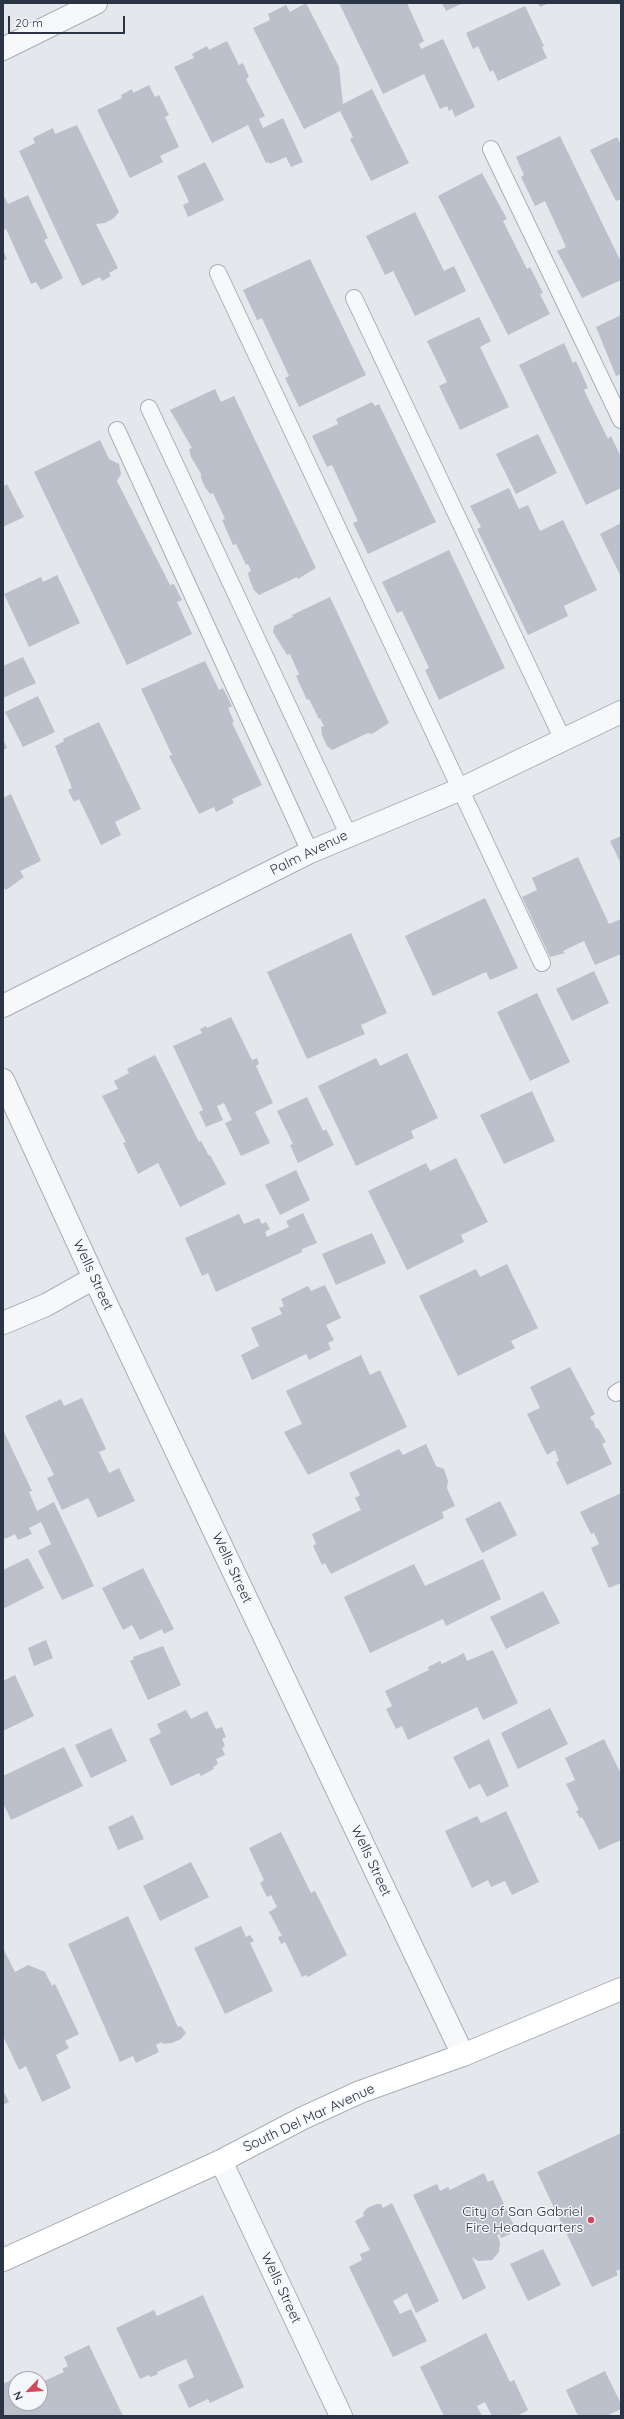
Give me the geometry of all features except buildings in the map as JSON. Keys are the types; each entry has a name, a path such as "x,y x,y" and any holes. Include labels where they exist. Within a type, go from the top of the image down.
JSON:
{"main road":[{"name":"South Del Mar Avenue","path":"3,2260 221,2161 360,2092 463,2055 621,1988"}],"street":[{"path":"3,49 96,3"},
{"name":"Palm Avenue","path":"3,1006 310,852 348,834 461,788 621,712"},
{"name":"Wells Street","path":"3,1080 94,1278 463,2055"},
{"path":"3,1323 46,1305 94,1278"},
{"name":"Wells Street","path":"221,2161 341,2416"}],"lane":[{"path":"491,149 621,420"},
{"path":"218,273 461,788 479,833 542,963"},
{"path":"354,298 563,740"},
{"path":"149,408 348,834"},
{"path":"117,430 310,852"}],"place":[{"name":"City of San Gabriel Fire Headquarters","path":"591,2220"}]}
